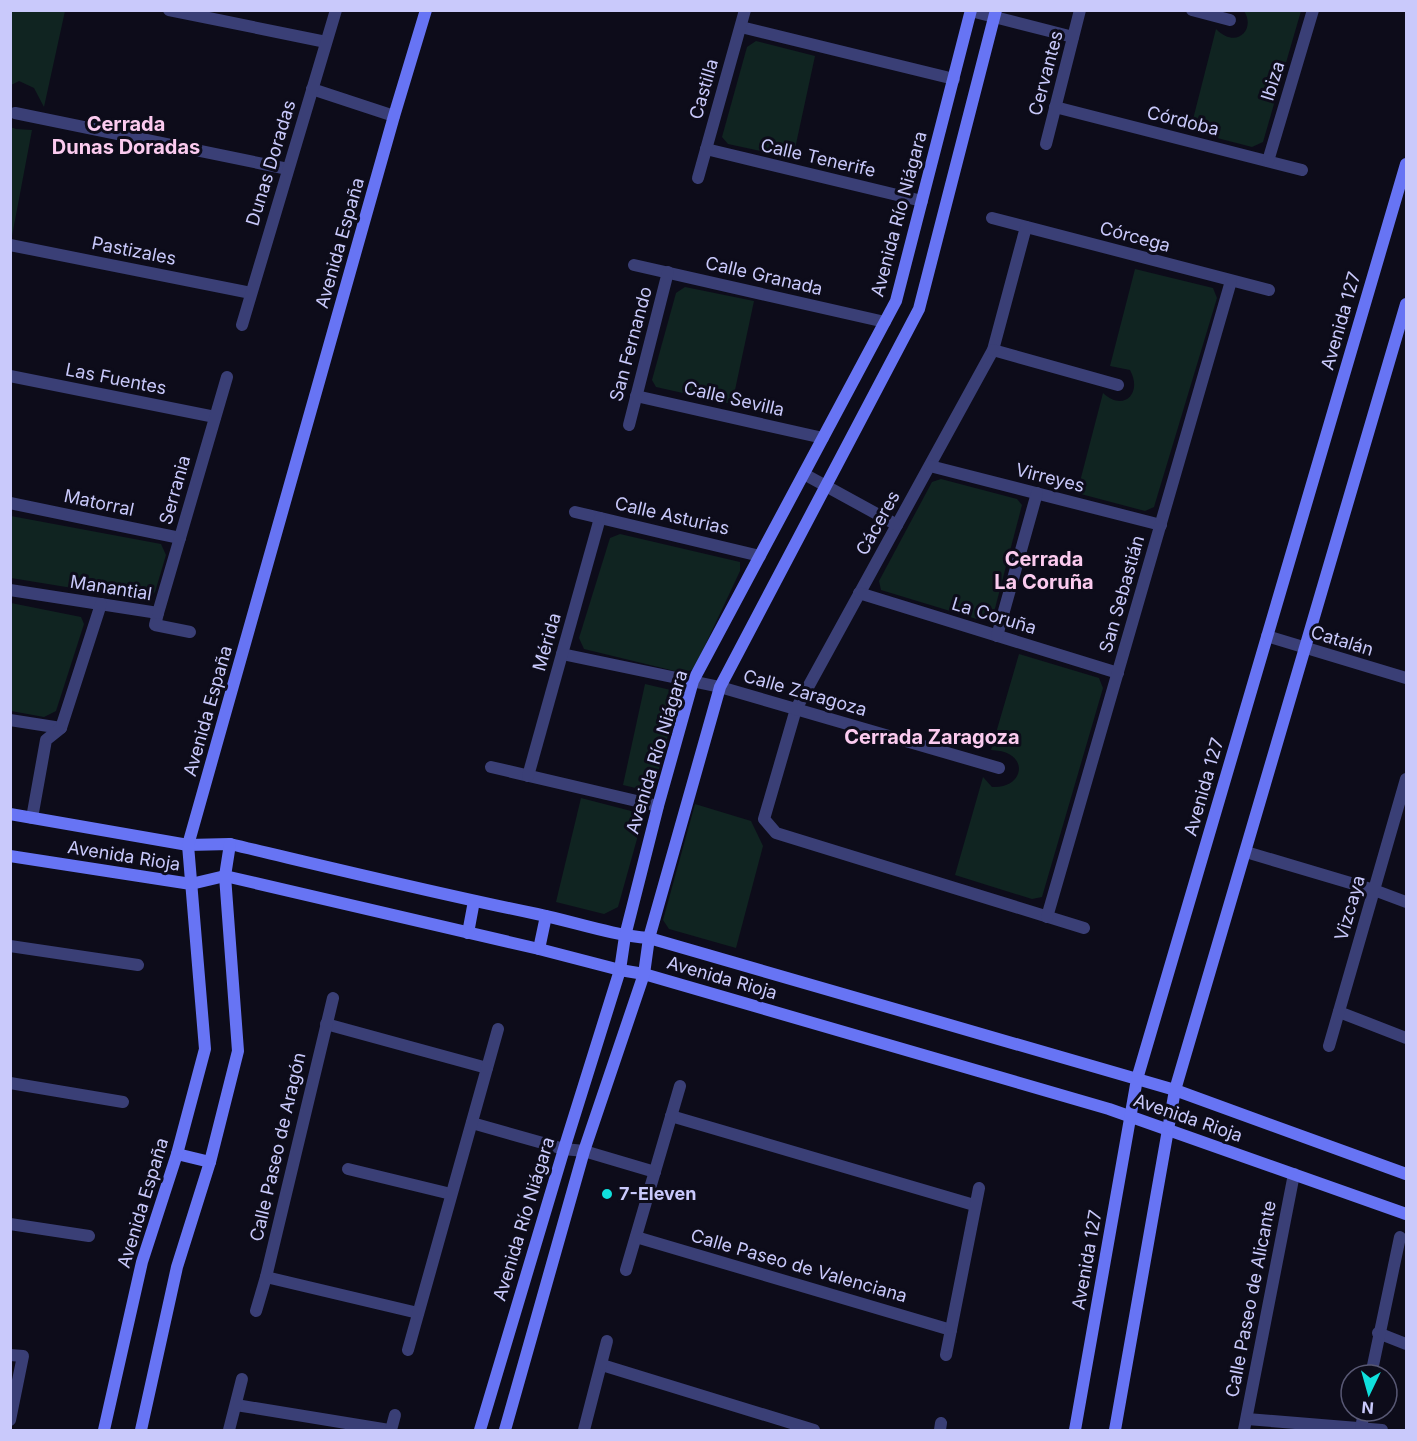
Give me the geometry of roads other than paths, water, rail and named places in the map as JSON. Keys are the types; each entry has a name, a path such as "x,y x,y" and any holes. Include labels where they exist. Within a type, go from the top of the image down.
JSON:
{"main road":[{"name":"Avenida España","path":"104,1431 142,1262 177,1154 205,1049 188,845 426,10"},
{"name":"Avenida Río Niágara","path":"480,1431 620,970 625,936 693,681 897,301 971,11"},
{"name":"Avenida Río Niágara","path":"505,1431 584,1151 644,974 649,938 720,687 919,309 995,14"},
{"name":"Avenida 127","path":"1075,1431 1137,1079 1407,164"},
{"path":"1115,1431 1175,1090 1407,304"},
{"name":"Avenida Rioja","path":"10,814 188,845 230,844 625,936 649,938 1175,1090 1407,1174"},
{"path":"141,1431 177,1267 210,1162 237,1051 225,876 230,844"},
{"name":"Avenida Rioja","path":"10,856 191,884 225,876 644,974 1130,1116 1406,1213"},
{"path":"468,933 474,901"},
{"path":"539,949 546,916"},
{"path":"177,1154 210,1162"}],"street":[{"path":"169,10 326,42"},
{"name":"Dunas Doradas","path":"242,325 336,10"},
{"name":"Castilla","path":"698,178 745,10"},
{"name":"Cervantes","path":"1046,144 1080,10"},
{"path":"1192,10 1230,20"},
{"name":"Ibiza","path":"1268,161 1313,10"},
{"path":"971,11 995,14 1073,37"},
{"path":"741,27 954,79"},
{"path":"312,89 394,116"},
{"name":"Córdoba","path":"1055,107 1302,170"},
{"path":"15,113 288,169"},
{"name":"Calle Tenerife","path":"706,149 922,201"},
{"name":"Córcega","path":"992,218 1269,290"},
{"name":"Cáceres","path":"1026,227 993,350 796,709 764,819 776,833 1047,917"},
{"name":"Pastizales","path":"10,245 251,293"},
{"name":"Calle Granada","path":"634,265 885,322"},
{"name":"San Fernando","path":"628,425 668,272"},
{"name":"San Sebastián","path":"1047,917 1231,281"},
{"path":"993,350 1118,385"},
{"name":"Las Fuentes","path":"10,376 215,417"},
{"name":"Serrania","path":"158,613 226,377"},
{"name":"Calle Sevilla","path":"636,396 823,438"},
{"name":"Virreyes","path":"930,466 1161,525"},
{"path":"804,474 897,525"},
{"path":"997,636 1037,493"},
{"name":"Matorral","path":"10,503 180,538"},
{"name":"Calle Asturias","path":"575,512 760,556"},
{"name":"Mérida","path":"528,776 600,518"},
{"name":"Manantial","path":"10,590 158,613 155,625 190,632"},
{"name":"La Coruña","path":"860,593 1118,673"},
{"path":"32,818 46,740 61,728 101,604"},
{"name":"Catalán","path":"1267,636 1407,678"},
{"name":"Calle Zaragoza","path":"562,654 720,687 999,768"},
{"path":"10,720 61,728"},
{"path":"491,767 658,806"},
{"name":"Vizcaya","path":"1329,1046 1407,779"},
{"path":"1246,852 1407,902"},
{"path":"1047,917 1084,928"},
{"path":"10,946 138,965"},
{"name":"Calle Paseo de Aragón","path":"256,1311 333,998"},
{"path":"1339,1012 1407,1038"},
{"path":"326,1024 487,1068"},
{"path":"408,1350 498,1029"},
{"path":"10,1083 123,1102"},
{"path":"626,1270 680,1086"},
{"path":"671,1116 974,1206"},
{"path":"472,1123 564,1149 584,1151 655,1172"},
{"path":"348,1169 451,1194"},
{"name":"Calle Paseo de Alicante","path":"1246,1425 1294,1174"},
{"path":"946,1355 979,1188"},
{"path":"10,1224 89,1236"},
{"name":"Calle Paseo de Valenciana","path":"636,1237 951,1330"},
{"path":"1373,1363 1400,1237"},
{"path":"266,1277 418,1313"},
{"path":"1378,1333 1407,1344"},
{"path":"584,1431 607,1341"},
{"path":"10,1355 23,1356 10,1420"},
{"path":"602,1365 814,1431"},
{"path":"230,1431 242,1379"},
{"path":"236,1405 390,1431 395,1414"},
{"path":"1361,1429 1362,1423"},
{"path":"1246,1425 1382,1431"}],"place":[{"name":"7-Eleven","path":"607,1194"}],"district":[{"name":"Cerrada Dunas Doradas","path":"126,136"},
{"name":"Cerrada La Coruña","path":"1044,570"},
{"name":"Cerrada Zaragoza","path":"932,737"}]}
